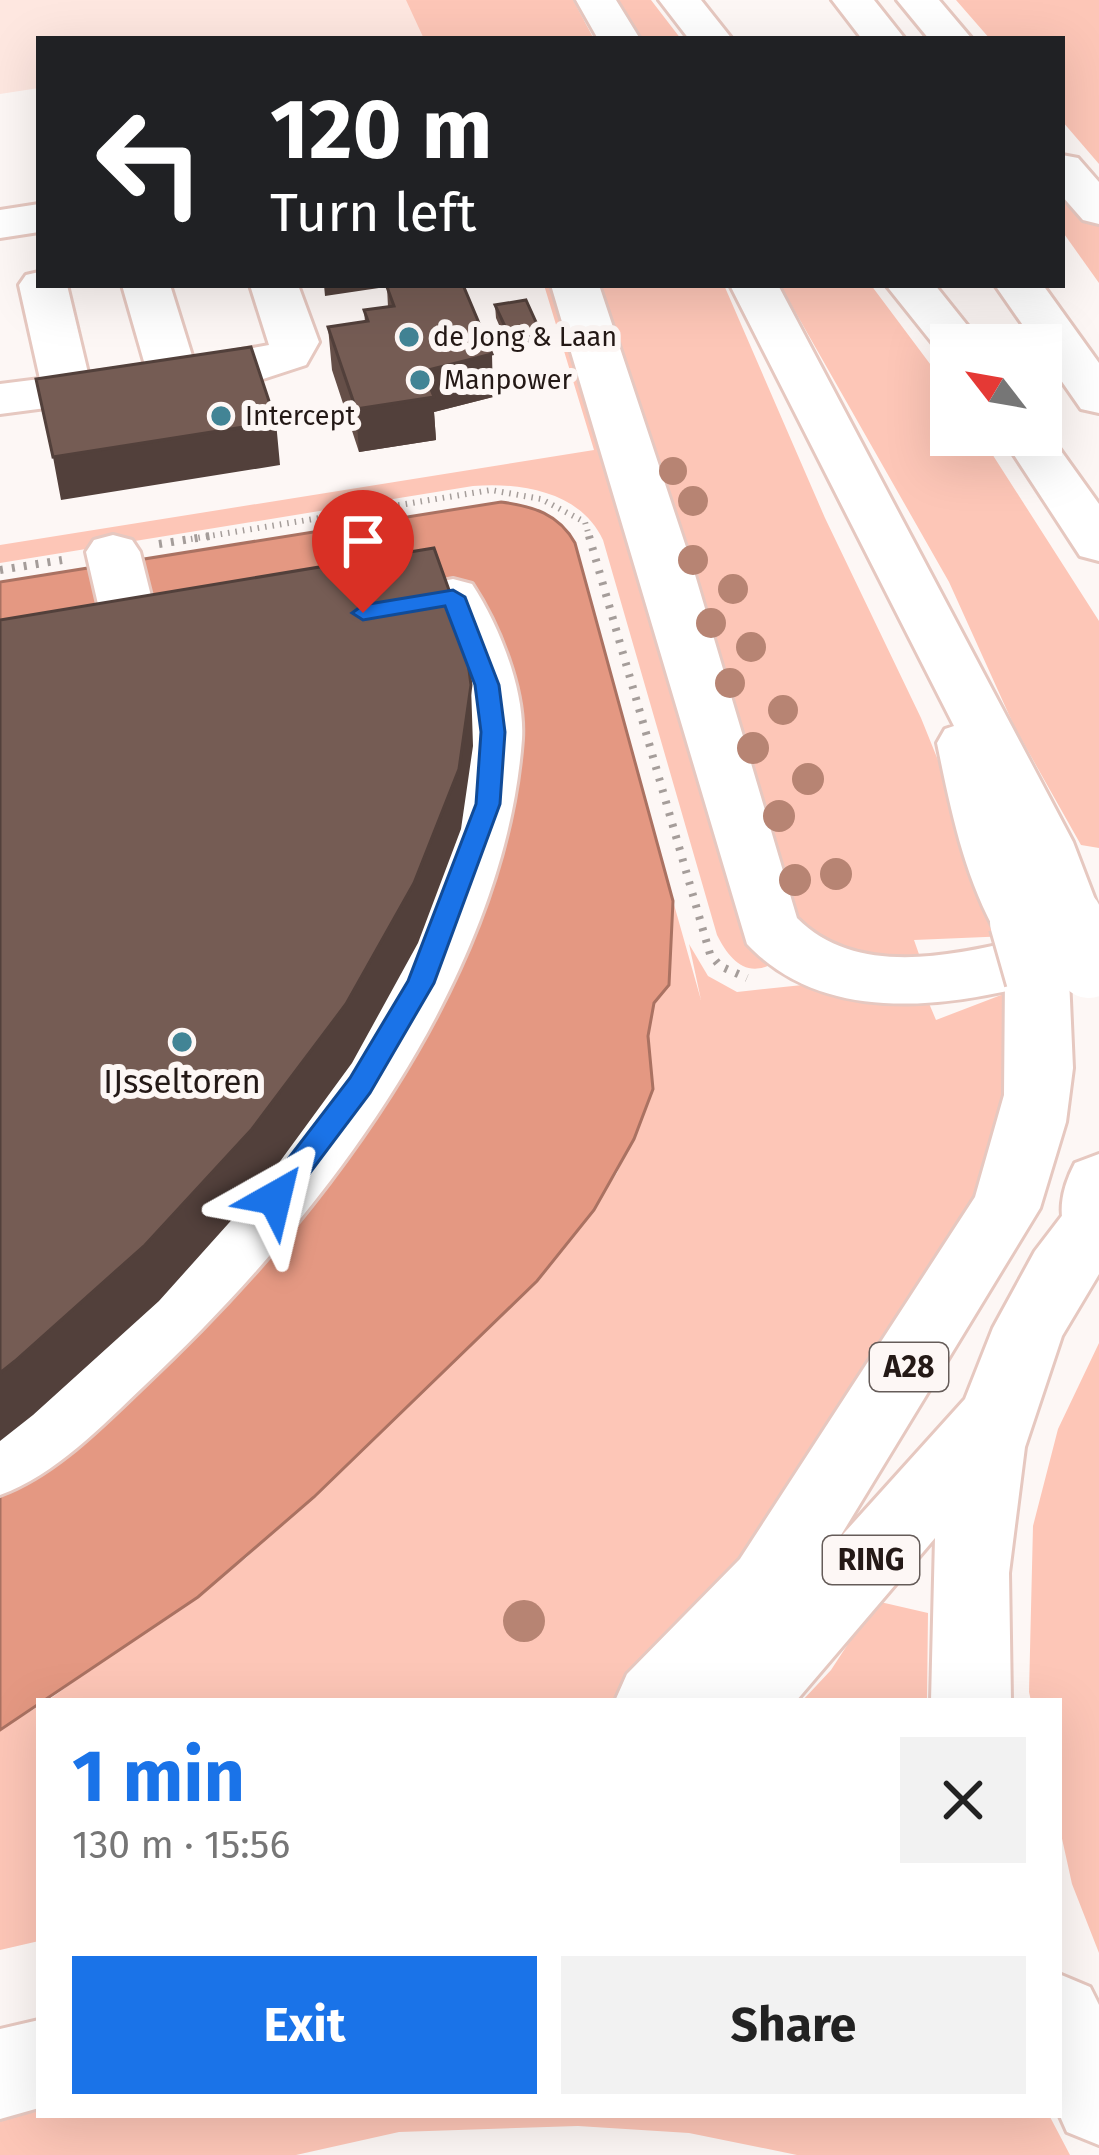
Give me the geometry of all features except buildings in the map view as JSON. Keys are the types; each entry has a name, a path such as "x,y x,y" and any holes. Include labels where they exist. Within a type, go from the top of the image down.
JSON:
{"main road":[{"path":"596,0 617,36"},
{"path":"679,0 709,36"},
{"path":"726,0 752,36"},
{"path":"917,0 948,36"},
{"path":"832,17 877,36"},
{"path":"1065,171 1099,210"},
{"path":"0,224 36,218"},
{"path":"0,281 36,275"},
{"path":"44,288 67,390"},
{"path":"147,288 173,376"},
{"path":"0,399 260,365 289,355 295,342 275,288"},
{"path":"575,288 666,568 769,928 801,959 878,981 1069,955"},
{"name":"A28","path":"658,1698 768,1584 1004,1208 1028,1151 1069,955 988,843 954,675 756,288"},
{"path":"913,288 944,324"},
{"path":"928,288 950,324"},
{"path":"1021,288 1099,398"},
{"path":"1057,288 1099,380"},
{"path":"1041,456 1099,544"},
{"path":"114,556 137,650"},
{"path":"0,1462 165,1319 275,1198 360,1085 421,983 466,873 488,804 493,732 487,685 453,597 318,621"},
{"name":"RING","path":"971,1698 965,1614 973,1511 993,1416 1036,1313 1098,1209"},
{"name":"RING","path":"749,1698 993,1416"},
{"path":"1062,2024 1099,2100"},
{"path":"0,2074 36,2065"}],"shaded area":[{"path":"0,0 579,0 591,19 525,36 36,36 36,88 0,94"},
{"path":"406,0 573,0 592,36 423,36"},
{"path":"617,0 651,0 679,36 638,36"},
{"path":"956,0 1099,0 1099,164 1065,124 1065,36 987,36"},
{"path":"1065,186 1099,226 1099,283 1065,235"},
{"path":"545,288 560,288 775,962 765,967 740,964 717,935 603,540 593,524 565,501 529,489 473,486 0,563 0,545 594,450"},
{"path":"589,288 725,288 825,518 921,718 1009,936 914,940 921,960 884,966 796,930"},
{"path":"782,288 873,288 930,364 930,456 993,456 1099,621 1099,848 1081,845 1015,728 949,582"},
{"path":"501,502 544,513 575,543 673,901 669,985 654,1003 648,1036 653,1089 634,1139 594,1210 537,1281 314,1497 198,1597 48,1698 36,1698 36,1706 0,1730 0,582"},
{"path":"673,901 701,1000 689,944 708,976 737,992 812,984 871,1001 928,1001 936,1020 1009,992 1014,1130 823,1470 630,1698 51,1698 246,1558 567,1245 617,1173 653,1089 648,1036 654,1003 669,985"},
{"path":"1099,1343 1099,1953 1072,1884 1062,1839 1062,1698 1030,1698 1029,1692 1033,1526 1058,1429"},
{"path":"876,1601 928,1613 927,1698 805,1698 831,1670"},
{"path":"36,1708 36,1942 0,1950 0,1730"},
{"path":"36,2112 36,2118 1051,2118 1070,2155 797,2155 689,2133 578,2126 399,2132 296,2155 0,2155 0,2120"}],"place":[{"name":"de Jong & Laan","path":"409,337"},
{"name":"Manpower","path":"420,380"},
{"name":"Intercept","path":"221,416"},
{"name":"IJsseltoren","path":"182,1042"}],"route":[{"path":"275,1198 360,1085 421,983 488,804 493,732 487,685 453,597 363,613"}]}
